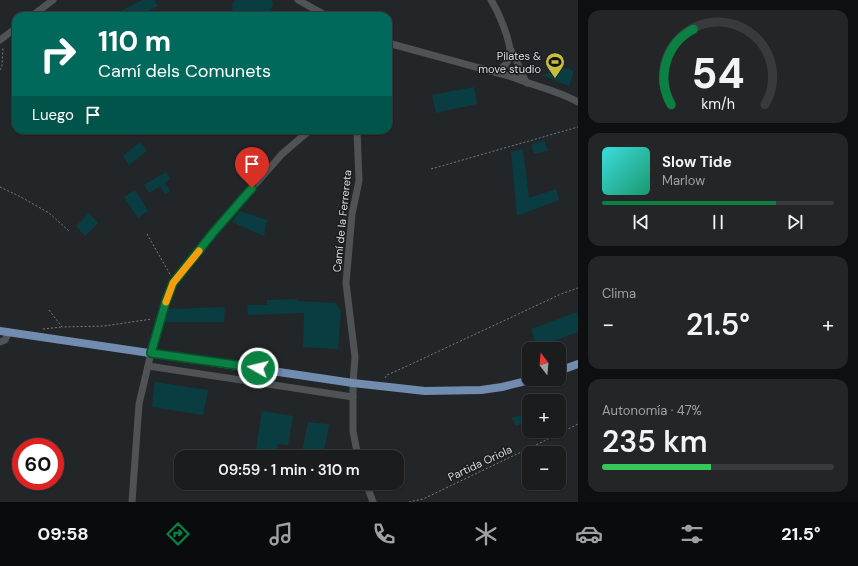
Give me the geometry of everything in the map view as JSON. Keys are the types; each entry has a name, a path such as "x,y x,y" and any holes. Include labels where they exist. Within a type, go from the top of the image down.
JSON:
{"main road":[{"path":"0,331 383,387 425,391 461,392 502,387 522,382"},
{"path":"566,368 578,364"}],"street":[{"path":"37,12 53,0"},
{"path":"298,0 320,12"},
{"path":"491,0 504,29 510,49 508,61 502,69 497,72"},
{"path":"2,39 12,31"},
{"path":"392,44 512,76 527,83 547,88 578,102"},
{"path":"510,49 515,55 527,83"},
{"path":"132,502 139,404 161,318 174,282 212,234 282,154 305,134"},
{"name":"Camí de la Ferrereta","path":"357,134 359,181 352,214 346,283 355,357 353,383 353,431 357,450"},
{"path":"0,342 5,340 9,332"},
{"path":"258,368 259,356"},
{"path":"148,366 353,397"},
{"path":"368,490 372,502"}],"path":[{"path":"0,70 2,66 2,39"},
{"path":"431,169 578,128"},
{"path":"0,187 49,213 69,231"},
{"path":"147,234 174,282"},
{"path":"383,387 383,381 387,375 561,294 578,288"},
{"path":"49,310 62,326"},
{"path":"40,336 44,329 62,326 104,326 161,318"},
{"name":"Partida Oriola","path":"408,502 423,499 578,424"}],"building":[{"path":"143,0 154,0 158,6 146,12 119,12"},
{"path":"235,0 272,0 273,4 269,12 233,12 232,5"},
{"path":"567,68 574,71 569,86 542,75"},
{"path":"474,87 477,104 436,113 432,95"},
{"path":"544,140 548,151 534,154 531,145"},
{"path":"140,142 147,151 129,165 123,156"},
{"path":"523,149 529,198 556,189 559,200 517,216 511,152"},
{"path":"166,172 170,179 165,183 170,191 165,194 160,186 149,193 144,185"},
{"path":"135,190 148,211 138,218 124,197"},
{"path":"240,211 267,220 264,236 232,222"},
{"path":"89,213 98,223 85,236 76,226"},
{"path":"297,299 297,301 336,303 341,311 338,349 303,347 304,313 248,315 247,305 267,305 267,300"},
{"path":"225,307 224,322 165,322 169,309"},
{"path":"577,312 578,332 551,342 535,342 531,329"},
{"path":"155,382 208,390 203,415 152,407"},
{"path":"262,411 293,416 288,445 278,444 277,450 256,450"},
{"path":"522,414 522,423 516,426 512,418"},
{"path":"308,422 329,424 324,450 302,450"}],"slow traffic":[{"path":"166,302 173,283 199,251"}],"place":[{"name":"Pilates & move studio","path":"555,79"}],"route":[{"path":"252,188 212,234 173,283 166,301 151,353 258,368"}]}
